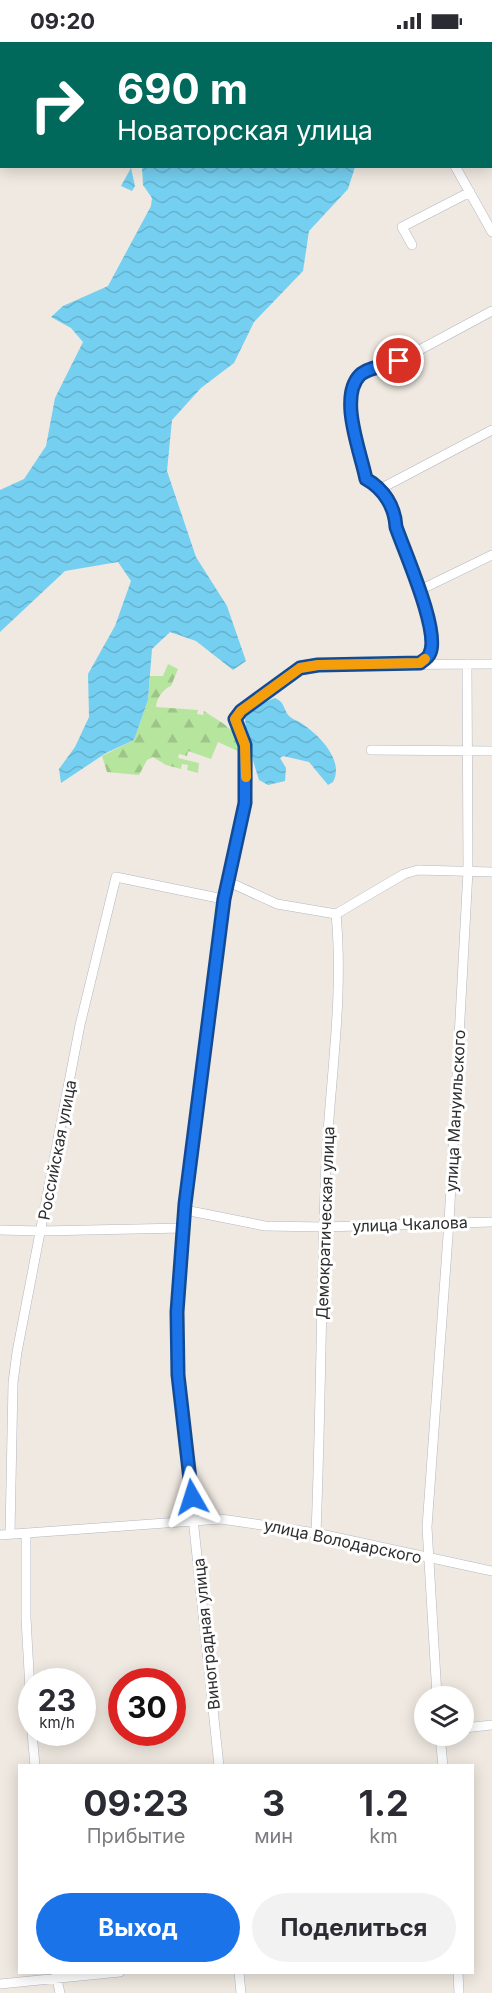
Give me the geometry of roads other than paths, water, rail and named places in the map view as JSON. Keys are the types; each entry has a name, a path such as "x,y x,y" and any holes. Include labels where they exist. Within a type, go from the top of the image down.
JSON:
{"street":[{"path":"456,168 492,232"},
{"path":"412,245 402,227 470,192"},
{"path":"420,663 430,654 432,634 420,590 399,536 396,515 380,489 366,479 352,422 352,388 360,374 399,361 492,311"},
{"path":"380,489 492,430"},
{"path":"420,590 492,555"},
{"path":"420,663 492,664"},
{"name":"Виноградная улица","path":"219,1764 178,1375 177,1312 185,1210 224,899 246,785 245,745 235,719 241,711 300,668 318,665 420,663"},
{"name":"улица Мануильского","path":"436,1686 427,1558 449,1222 468,871 467,664"},
{"path":"371,750 492,751"},
{"path":"228,882 277,904 336,914 404,874 418,870 492,872"},
{"name":"Российская улица","path":"5,1535 13,1383 80,1024 116,877 224,899"},
{"name":"Демократическая улица","path":"316,1533 324,1227 332,1076 339,1006 340,949 336,914"},
{"name":"улица Чкалова","path":"185,1210 265,1226 324,1227 492,1222"},
{"path":"0,1230 183,1228"},
{"name":"улица Володарского","path":"5,1535 194,1519 240,1520 316,1533 492,1571"},
{"path":"26,1534 29,1668"},
{"path":"474,1727 492,1725"},
{"path":"33,1746 35,1764"},
{"path":"441,1746 442,1764"},
{"path":"0,1984 88,1974"},
{"path":"239,1974 241,1993"},
{"path":"458,1974 459,1993"},
{"path":"56,1976 60,1993"}],"water":[{"path":"131,168 135,186 132,191 121,186"},
{"path":"142,168 355,168 348,189 309,231 303,271 254,322 234,363 201,388 172,420 167,471 196,557 227,606 246,661 233,670 196,641 170,632 152,649 148,700 134,740 106,753 61,783 59,769 75,747 89,717 88,674 115,626 131,581 118,562 65,571 0,632 0,490 24,479 46,446 55,398 83,342 71,328 51,317 63,306 108,286 151,206 152,198 143,185"},
{"path":"275,698 282,704 289,716 308,728 328,748 335,765 336,774 333,782 328,785 309,762 283,756 280,758 286,768 285,781 268,785 259,780 247,741 245,717 253,707"}]}
